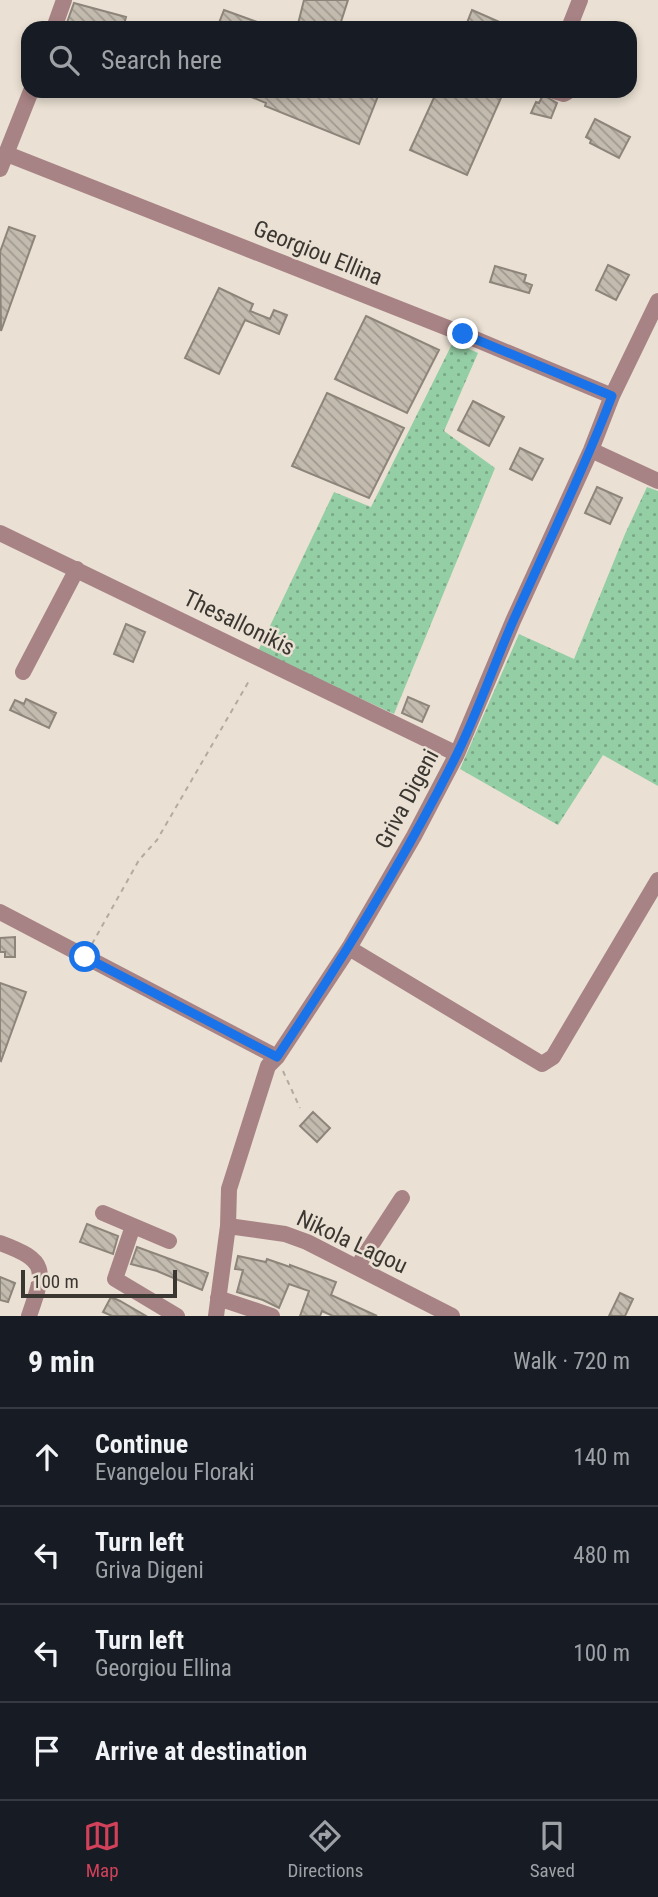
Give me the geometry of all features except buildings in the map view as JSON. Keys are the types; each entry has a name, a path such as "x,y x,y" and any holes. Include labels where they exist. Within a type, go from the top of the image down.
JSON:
{"street":[{"path":"56,21 64,0"},
{"path":"572,21 580,0"},
{"path":"4,162 28,98"},
{"name":"Georgiou Ellina","path":"4,162 451,329 612,396"},
{"name":"Griva Digeni","path":"216,1316 233,1172 268,1066 277,1057 349,948 414,836 457,754 513,621 591,450 612,396 658,301"},
{"path":"591,450 658,481"},
{"name":"Thesallonikis","path":"0,533 457,754"},
{"path":"23,672 77,569"},
{"path":"349,948 542,1064 553,1057 658,880"},
{"path":"0,912 277,1057"},
{"path":"357,1267 402,1198"},
{"path":"103,1213 169,1241"},
{"path":"133,1226 115,1279 177,1316"},
{"name":"Nikola Lagou","path":"228,1226 285,1234 307,1241 452,1316"},
{"path":"0,1243 30,1256 39,1267 40,1282 29,1316"},
{"path":"218,1298 272,1316"}],"path":[{"path":"85,957 139,860 157,840 249,681"},
{"path":"277,1057 300,1108"}],"green space":[{"path":"453,342 478,353 444,431 495,468 394,714 258,651 334,492 371,507"},
{"path":"647,487 658,491 658,786 603,755 558,825 460,769 519,634 574,659"}],"route":[{"path":"85,957 277,1057 349,948 414,836 457,754 513,621 591,450 612,396 463,334"}]}
